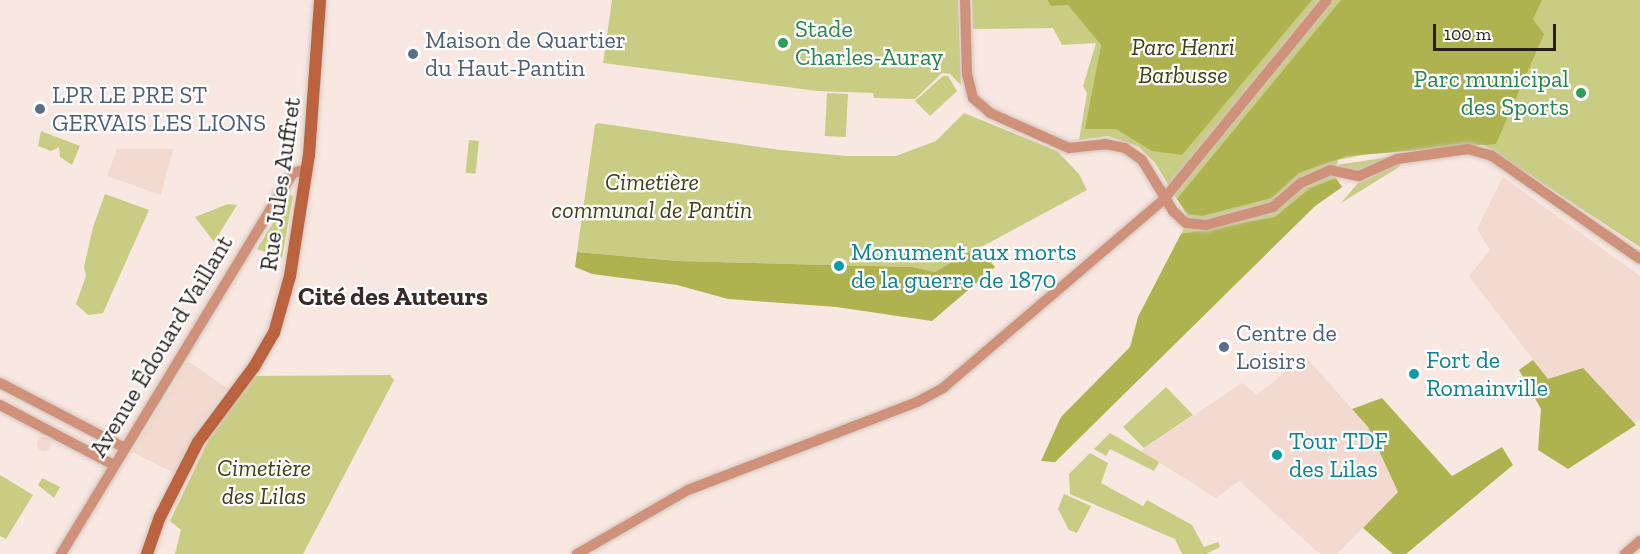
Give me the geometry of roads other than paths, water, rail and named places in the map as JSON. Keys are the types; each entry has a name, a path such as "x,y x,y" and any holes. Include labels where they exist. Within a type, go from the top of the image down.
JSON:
{"main road":[{"name":"Rue Jules Auffret","path":"147,554 160,517 198,442 254,367 274,333 290,276 306,169 314,95 320,0"}],"street":[{"path":"965,0 967,74 973,98 990,113 1069,148 1106,144 1125,148 1146,165 1164,199 1177,216 1189,224 1206,225 1273,207 1301,183 1330,170 1365,175 1391,160 1411,156 1454,150 1484,152 1640,259"},
{"path":"577,554 688,490 784,451 917,402 943,388 1164,199 1327,0"},
{"name":"Avenue Édouard Vaillant","path":"61,554 293,173 306,169"},
{"path":"0,383 125,448"},
{"path":"0,405 114,465"},
{"path":"1625,554 1640,541"}],"place":[{"name":"Stade Charles-Auray","path":"783,43"},
{"name":"Maison de Quartier du Haut-Pantin","path":"413,54"},
{"name":"Parc municipal des Sports","path":"1581,93"},
{"name":"LPR LE PRE ST GERVAIS LES LIONS","path":"40,109"},
{"name":"Monument aux morts de la guerre de 1870","path":"839,266"},
{"name":"Centre de Loisirs","path":"1224,347"},
{"name":"Fort de Romainville","path":"1414,374"},
{"name":"Tour TDF des Lilas","path":"1277,455"}],"district":[{"name":"Cité des Auteurs","path":"393,297"}],"park label":[{"name":"Parc Henri Barbusse","path":"1183,61"},
{"name":"Cimetière communal de Pantin","path":"652,196"},
{"name":"Cimetière des Lilas","path":"264,482"}]}
